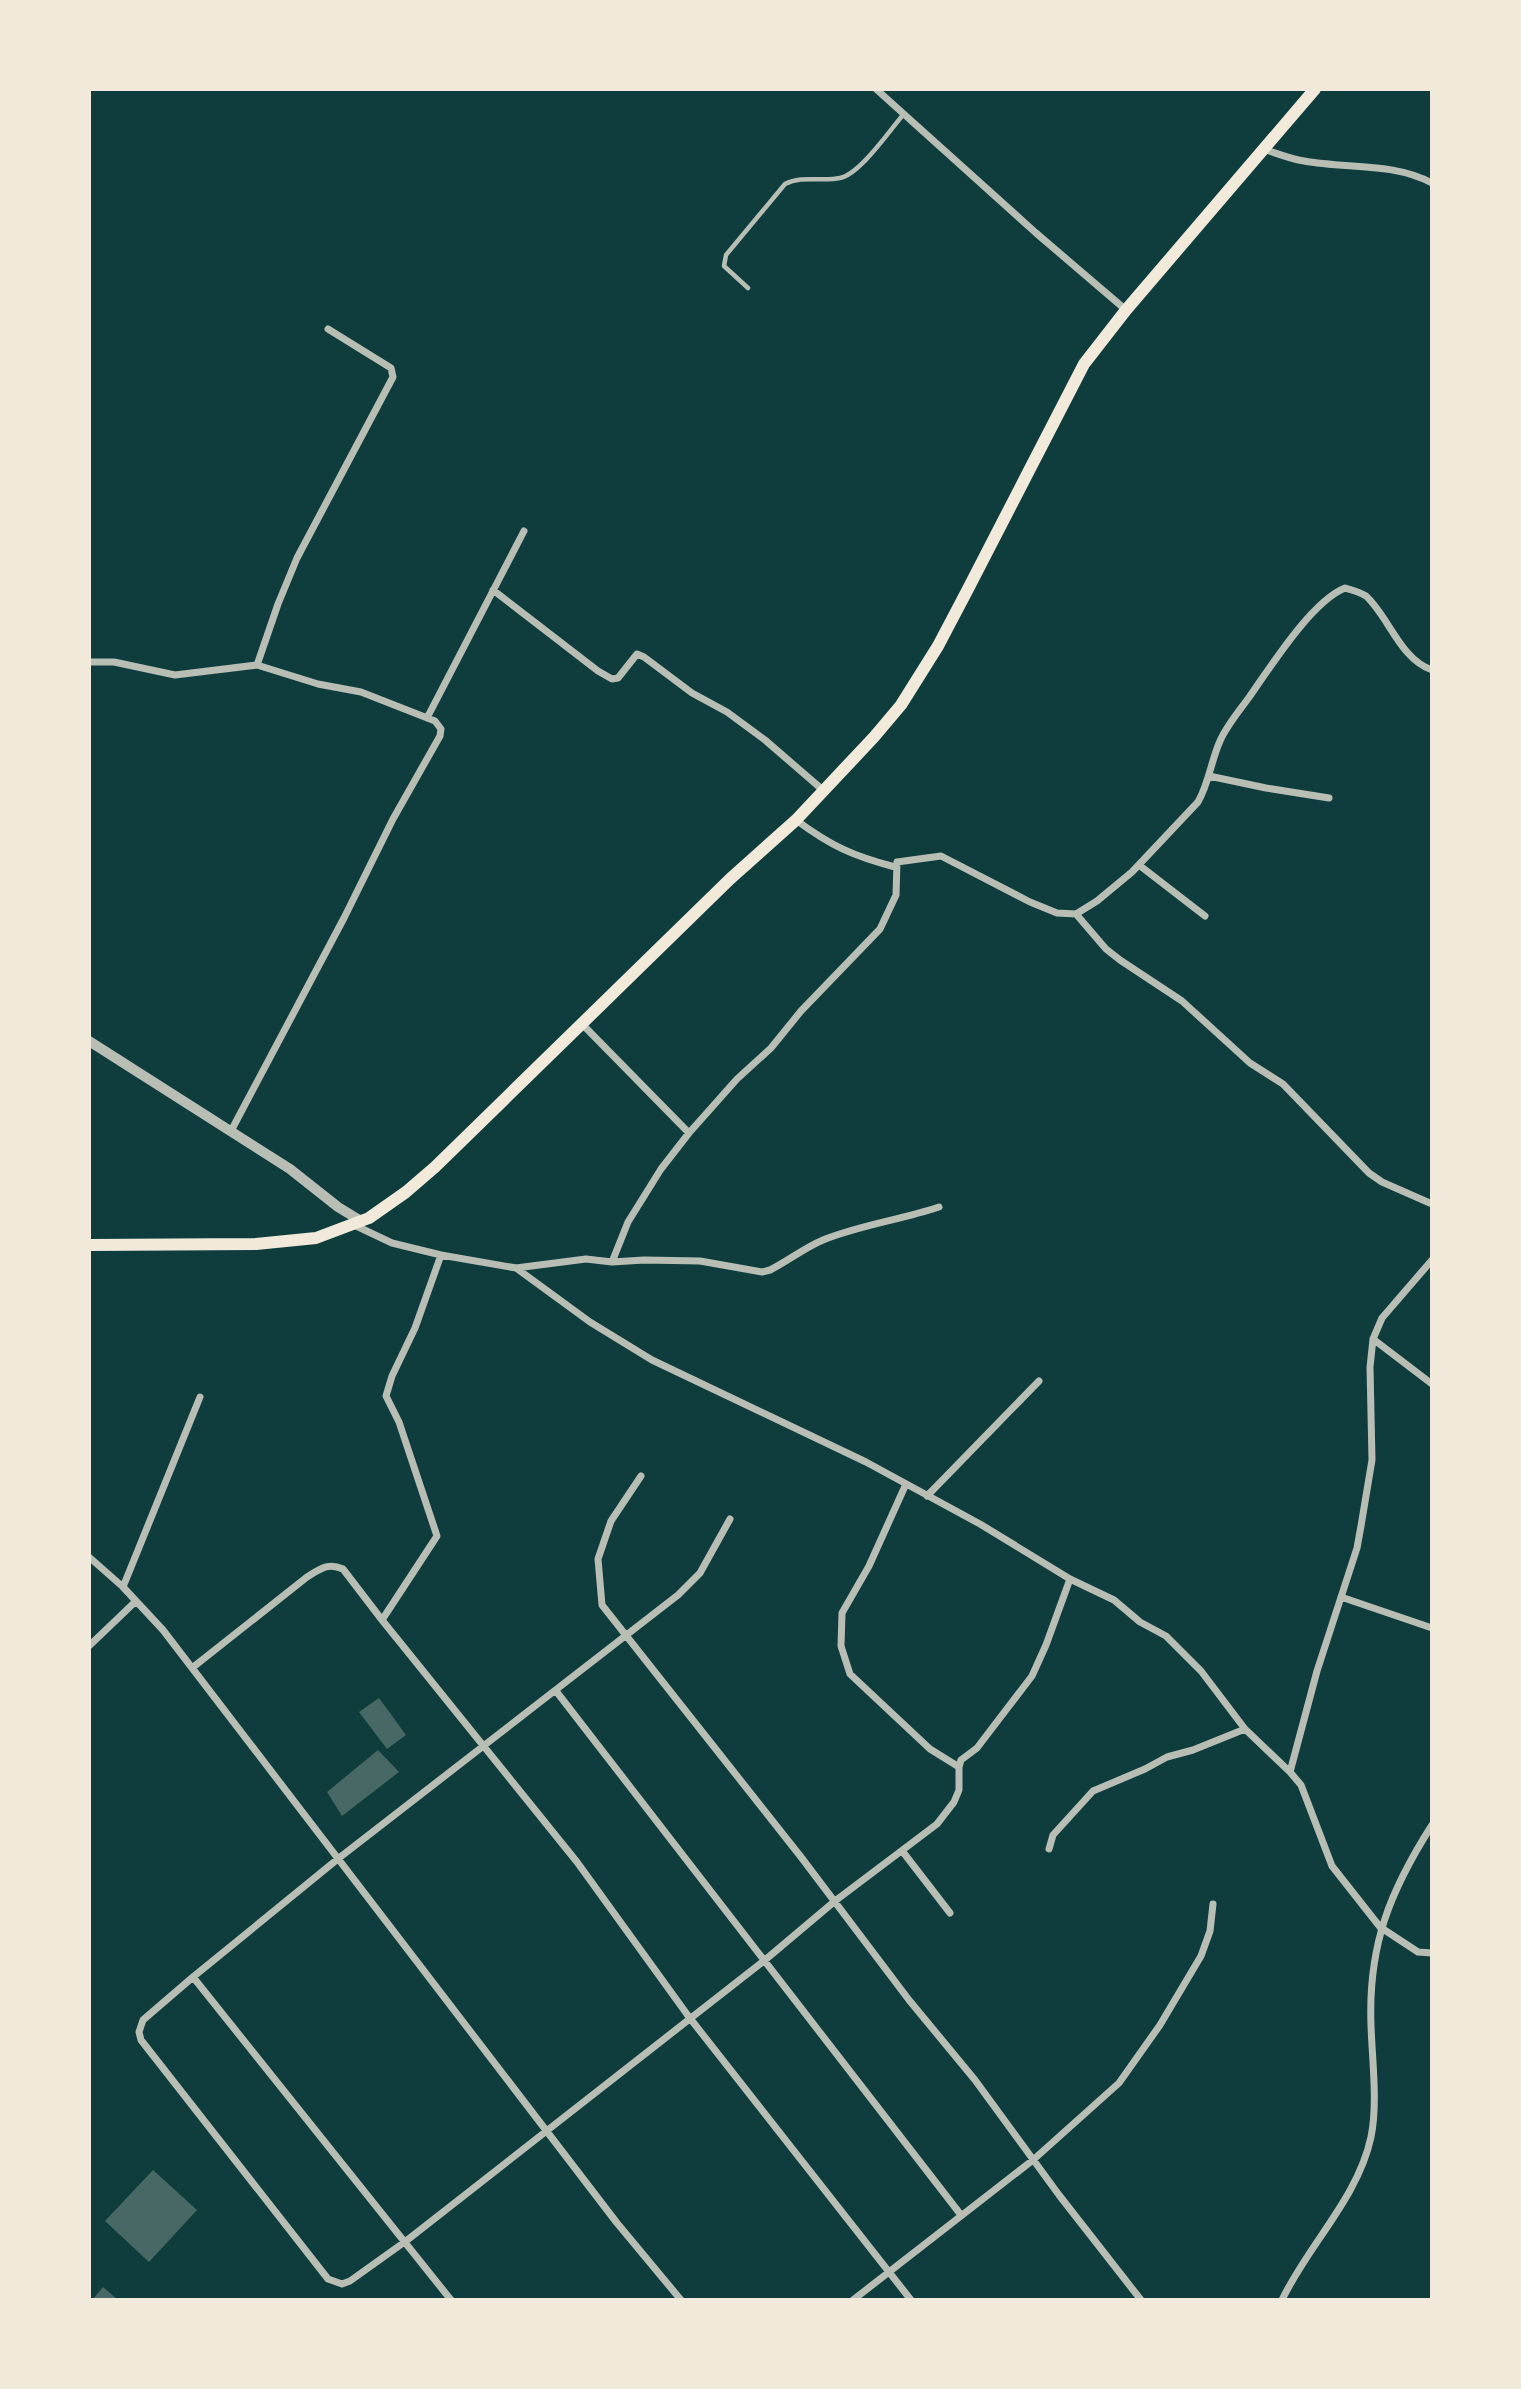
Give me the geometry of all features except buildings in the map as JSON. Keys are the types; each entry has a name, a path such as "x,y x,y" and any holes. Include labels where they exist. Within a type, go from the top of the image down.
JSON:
{"main road":[{"path":"89,1245 256,1244 316,1238 357,1223 406,1192 583,1025 730,879 796,820 874,737 913,687 968,589 1073,382 1096,347 1315,89"}],"street":[{"path":"876,89 1126,310"},
{"path":"1263,149 1304,162 1405,172 1432,183"},
{"path":"257,665 297,558 393,377 391,368 328,329"},
{"path":"427,718 524,531"},
{"path":"612,1262 628,1222 661,1169 689,1133 737,1079 771,1048 801,1010 880,929 896,895 895,867 900,860 941,856 1030,902 1058,913 1076,914 1097,901 1139,865 1198,802 1224,732 1303,625 1324,602 1340,590 1345,588 1366,596 1404,646 1423,666 1432,670"},
{"path":"493,590 612,679 618,678 633,656 637,654 645,657 692,693 727,712 824,791"},
{"path":"89,663 114,662 174,675 257,665 318,684 361,692 439,725 440,736 393,819 344,918 231,1131"},
{"path":"1209,776 1329,797"},
{"path":"796,820 824,841 862,858 895,867"},
{"path":"1139,865 1205,916"},
{"path":"1076,914 1106,949 1182,1002 1250,1063 1283,1084 1369,1173 1382,1182 1432,1204"},
{"path":"583,1025 689,1133"},
{"path":"89,1041 299,1175 357,1223 392,1243 440,1255 516,1268 586,1259 612,1262 700,1261 762,1272 821,1240 939,1207"},
{"path":"382,1620 438,1536 399,1422 386,1396 392,1376 415,1328 440,1255"},
{"path":"1290,1772 1317,1671 1357,1548 1372,1461 1370,1367 1373,1339 1382,1318 1432,1260"},
{"path":"516,1268 590,1322 652,1360 807,1433 906,1484 980,1524 1070,1579 1114,1600 1139,1622 1172,1641 1201,1671 1245,1729 1301,1785 1332,1867 1380,1927 1418,1952 1432,1954"},
{"path":"1373,1339 1432,1384"},
{"path":"928,1496 1039,1381"},
{"path":"123,1587 200,1397"},
{"path":"641,1476 611,1521 598,1559 602,1605 835,1901 909,2000 975,2080 1033,2161 1141,2300"},
{"path":"906,1484 869,1566 842,1613 841,1646 850,1674 930,1749 959,1767"},
{"path":"730,1519 700,1573 678,1595 339,1858 143,2020 139,2032 141,2040 328,2279 342,2284 350,2281 406,2241 835,1901 937,1824 951,1808 959,1790 961,1760 977,1748 1026,1687 1046,1645 1070,1579"},
{"path":"89,1557 123,1587 163,1630 617,2223 681,2300"},
{"path":"192,1668 307,1577 324,1566 343,1569 578,1862 690,2017 911,2300"},
{"path":"1341,1597 1432,1628"},
{"path":"89,1646 136,1601"},
{"path":"556,1691 961,2215"},
{"path":"1049,1849 1054,1835 1093,1791 1167,1757 1193,1750 1245,1729"},
{"path":"1282,2300 1298,2267 1329,2224 1346,2194 1368,2147 1373,2117 1371,2001 1375,1951 1380,1927 1400,1880 1432,1825"},
{"path":"903,1852 950,1913"},
{"path":"853,2300 1033,2161 1107,2096 1160,2025 1201,1955 1210,1931 1213,1904"},
{"path":"192,1977 451,2300"}],"lane":[{"path":"748,288 724,266 726,255 785,184 795,179 843,178 856,169 903,115"}]}
